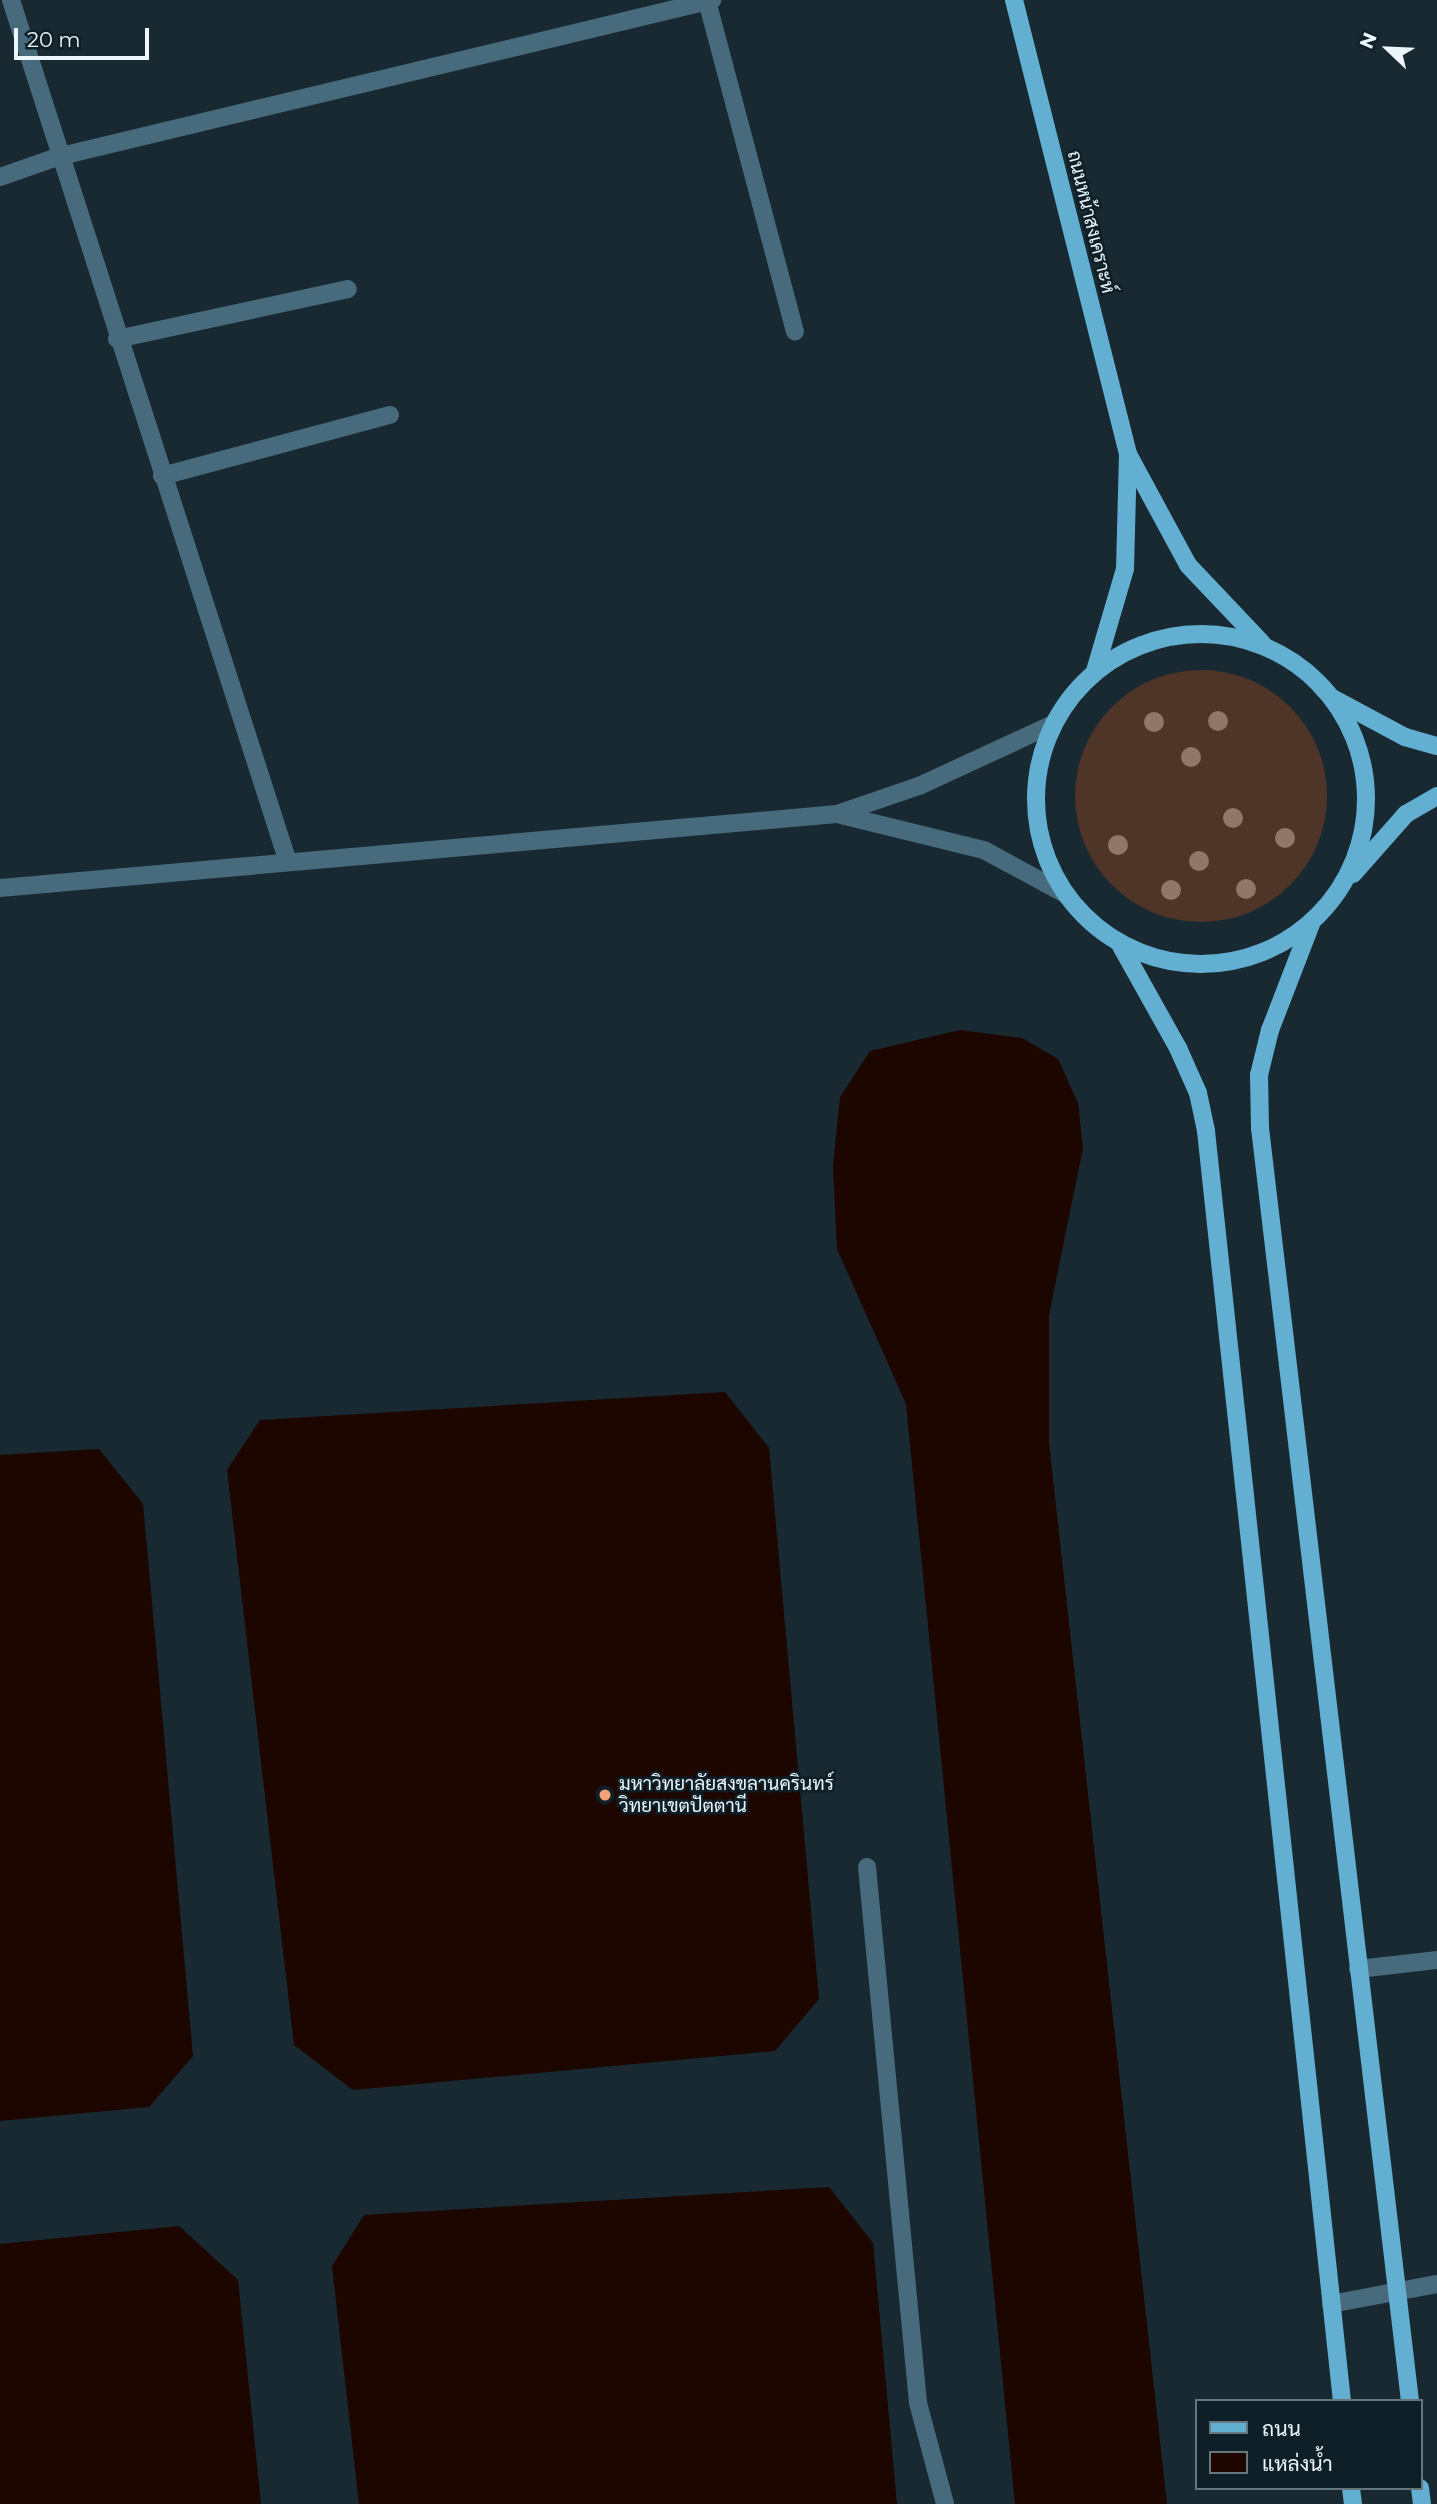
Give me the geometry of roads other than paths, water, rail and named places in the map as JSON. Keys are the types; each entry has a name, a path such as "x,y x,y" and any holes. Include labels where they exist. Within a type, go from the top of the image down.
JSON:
{"main road":[{"name":"ถนนหน้าสงเคราะห์","path":"1014,0 1128,454 1188,565 1262,643"},
{"name":"ถนนหน้าสงเคราะห์","path":"1095,671 1125,569 1128,454"},
{"path":"1342,886 1362,840 1367,791 1358,743 1334,699 1302,666 1262,643 1219,633 1175,634 1133,647 1095,671 1053,724 1038,766 1035,811 1044,855 1065,894 1121,946 1183,1059 1206,1131 1342,2399"},
{"path":"1334,699 1405,737 1437,746"},
{"path":"1121,946 1169,963 1219,965 1269,951 1311,924 1406,814 1437,796"},
{"path":"1311,924 1270,1030 1259,1075 1260,1128 1410,2399"}],"street":[{"path":"11,0 57,157 288,862"},
{"path":"0,177 57,157 710,1 795,332"},
{"path":"117,339 348,289"},
{"path":"162,476 390,415"},
{"path":"0,888 837,814 919,786 1053,724"},
{"path":"837,814 984,850 1065,894"},
{"path":"867,1867 918,2403 945,2504"},
{"path":"1358,1969 1437,1960"},
{"path":"1331,2304 1437,2284"}],"water":[{"path":"960,1030 1022,1038 1058,1059 1078,1103 1083,1148 1049,1315 1049,1443 1167,2504 1015,2504 906,1404 837,1249 833,1166 840,1097 870,1051"},
{"path":"725,1392 769,1448 819,1999 775,2051 353,2090 294,2045 227,1470 260,1420"},
{"path":"99,1449 143,1504 193,2056 149,2107 0,2121 0,1455"},
{"path":"829,2187 873,2243 897,2504 359,2504 332,2266 364,2215"},
{"path":"179,2226 238,2280 261,2504 0,2504 0,2244"}],"place":[{"name":"มหาวิทยาลัยสงขลานครินทร์ วิทยาเขตปัตตานี","path":"605,1795"}]}
